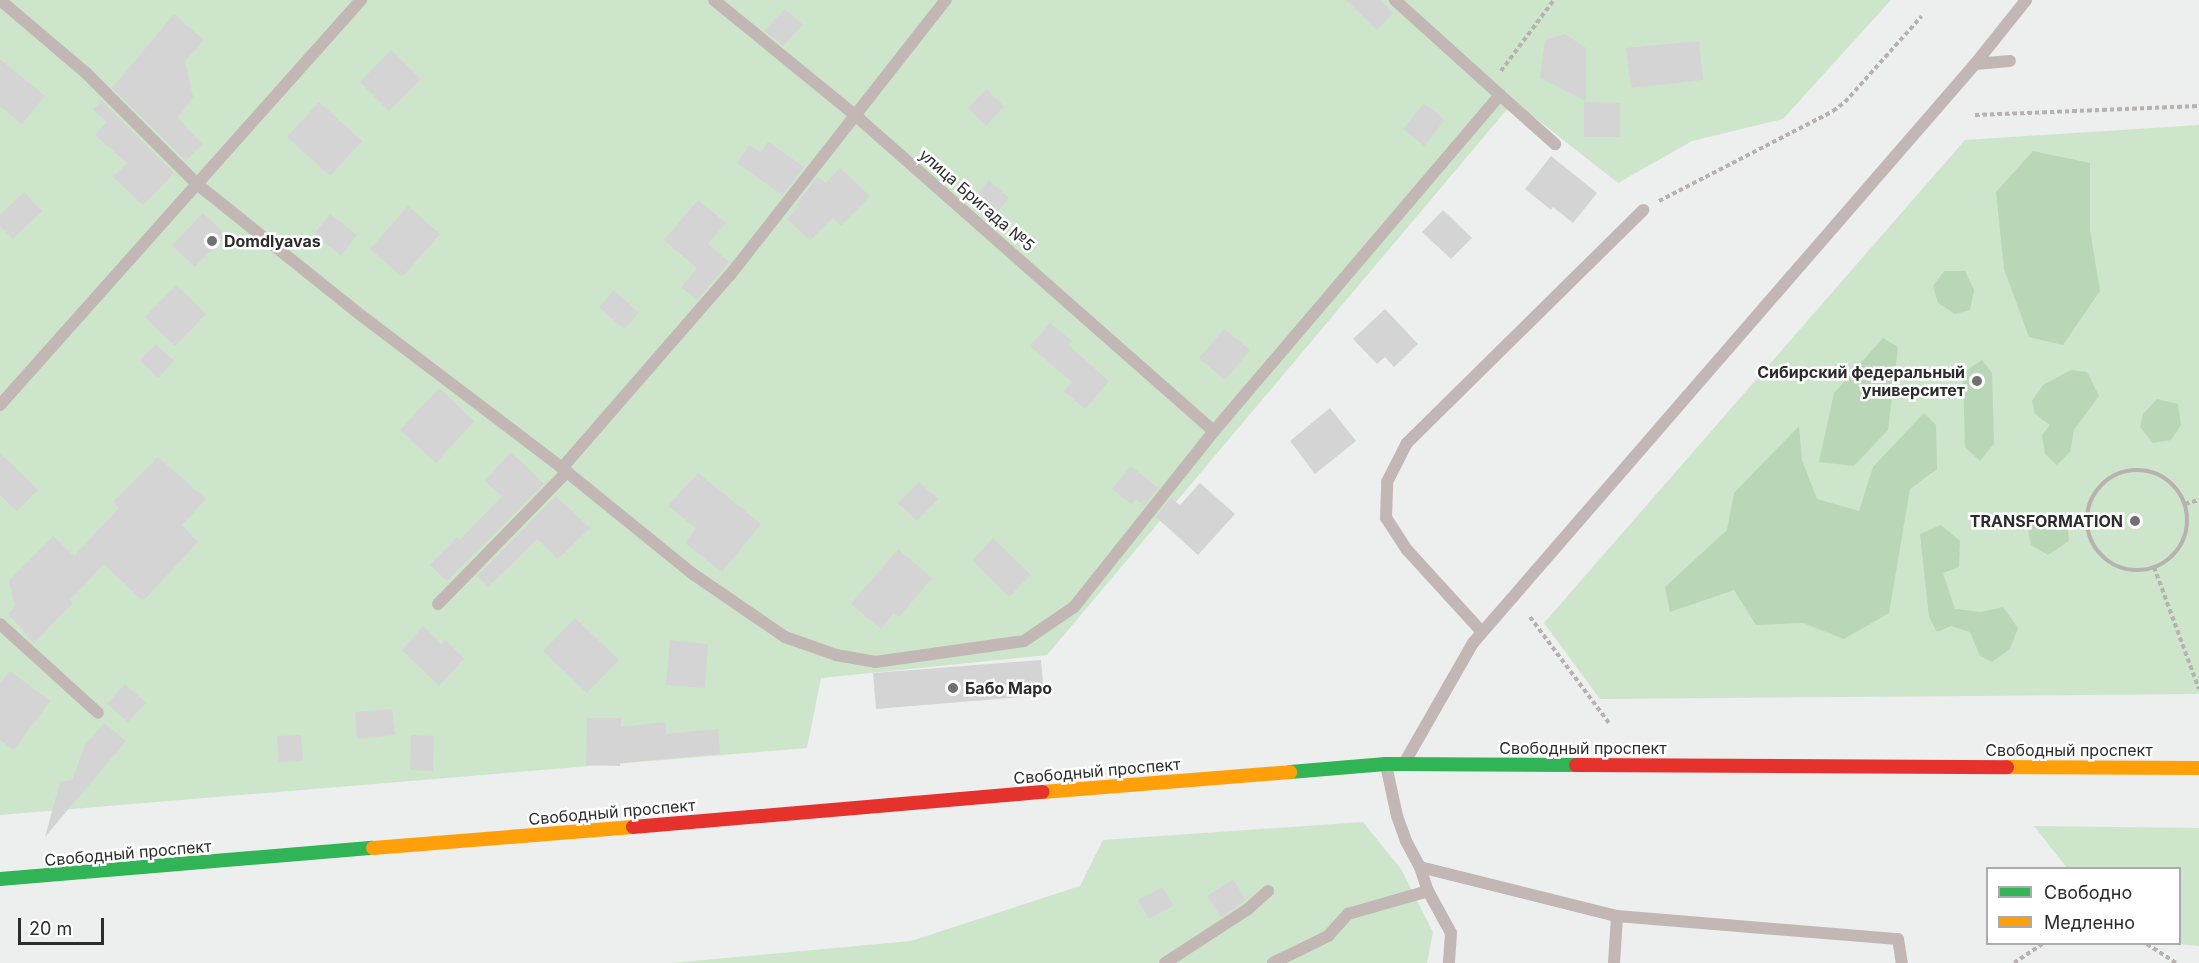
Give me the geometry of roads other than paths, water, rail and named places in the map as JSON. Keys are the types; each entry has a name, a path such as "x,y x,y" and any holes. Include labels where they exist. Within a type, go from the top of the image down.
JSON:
{"main road":[{"name":"Свободный проспект","path":"0,879 1386,764 2199,768"}],"lane":[{"path":"0,0 86,73 197,184 362,316 564,470 693,574 785,637 836,655 875,662 1024,641 1074,607 1214,430 1500,95"},
{"path":"0,405 360,0"},
{"name":"улица Бригада №5","path":"714,0 855,115 1214,430"},
{"path":"438,604 564,470 730,275 946,0"},
{"path":"1395,0 1555,144"},
{"path":"1404,764 1473,643 1975,64 2026,0"},
{"path":"1975,64 2010,61"},
{"path":"1482,632 1407,550 1386,518 1387,482 1407,443 1643,210"},
{"path":"0,624 98,713"},
{"path":"1386,764 1397,816 1406,841 1420,867 1428,891 1451,933 1449,963"},
{"path":"1420,867 1617,916 1898,939 1902,963"},
{"path":"1165,963 1248,909 1268,891"},
{"path":"1273,963 1328,936 1348,914 1428,891"},
{"path":"1614,963 1617,916"}],"place":[{"name":"Domdlyavas","path":"212,241"},
{"name":"Сибирский федеральный университет","path":"1977,381"},
{"name":"TRANSFORMATION","path":"2135,521"},
{"name":"Бабо Маро","path":"953,688"}]}
